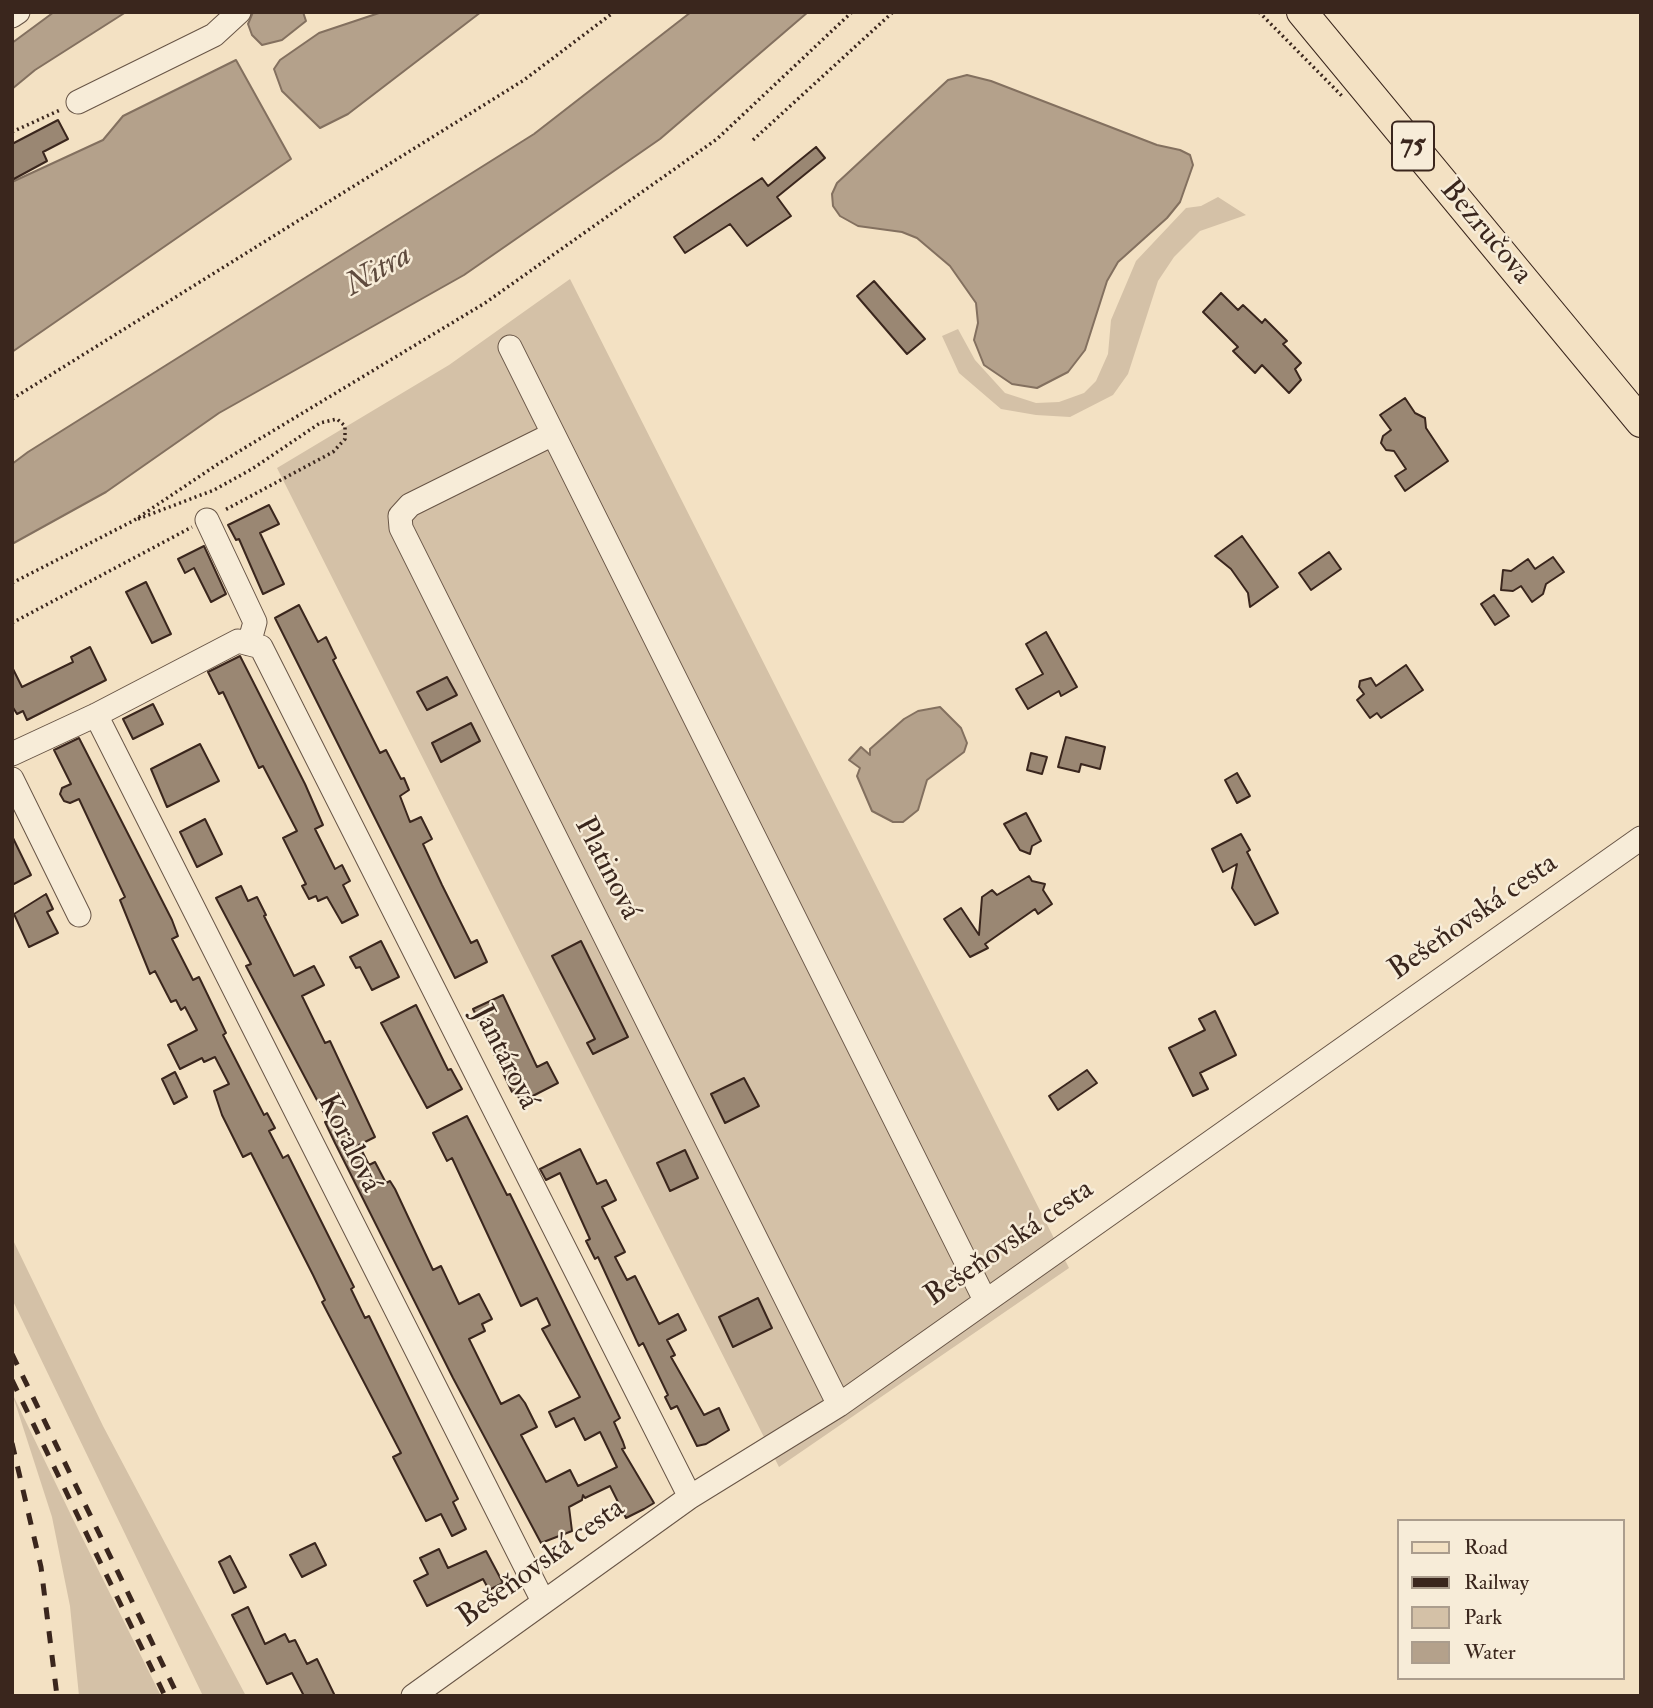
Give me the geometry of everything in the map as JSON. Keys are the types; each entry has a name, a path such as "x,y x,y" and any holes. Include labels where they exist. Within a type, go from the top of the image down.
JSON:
{"main road":[{"name":"Bezručova","path":"1302,12 1641,422"}],"street":[{"path":"78,102 214,35 239,12"},
{"path":"510,347 985,1300"},
{"name":"Platinová","path":"553,434 410,505 400,516 401,528 839,1405"},
{"path":"12,754 96,715 238,641 255,645 255,622 207,520"},
{"name":"Jantárová","path":"255,645 690,1497"},
{"name":"Koralová","path":"96,715 543,1601"},
{"path":"12,779 79,915"},
{"name":"Bešeňovská cesta","path":"413,1696 690,1497 839,1405 1641,838"}],"path":[{"path":"12,399 524,80 614,12"},
{"path":"133,521 218,464 414,348 507,287 717,139 852,12"},
{"path":"753,140 893,12"},
{"path":"1259,12 1340,98 1359,82"},
{"path":"12,132 78,102"},
{"path":"12,583 133,521 214,490 252,469 320,423 337,419 345,426 345,439 332,452 12,623"}],"green space":[{"path":"1218,197 1246,215 1200,231 1174,257 1158,281 1128,374 1113,395 1070,417 1036,415 1001,409 959,373 942,336 958,329 975,360 1005,393 1036,403 1059,402 1084,393 1096,381 1108,354 1111,320 1136,261 1186,208 1201,206"},
{"path":"570,279 1069,1268 779,1467 277,468 449,365"},
{"path":"12,1238 103,1426 246,1696 203,1696 12,1299"},
{"path":"12,1393 161,1696 79,1696 70,1606 52,1517"}],"water":[{"path":"54,12 126,12 35,70 12,89 12,43"},
{"path":"253,12 303,12 306,21 282,40 262,45 252,35 248,24"},
{"path":"382,12 481,12 348,114 320,128 282,91 274,69 280,60 319,33"},
{"name":"Nitra","path":"691,12 808,12 660,139 464,275 219,413 106,492 12,544 12,464 534,134"},
{"path":"236,60 291,159 12,352 12,182 103,140 123,116"},
{"path":"967,75 991,81 1157,145 1180,150 1190,155 1193,165 1180,202 1167,218 1118,262 1107,281 1085,350 1068,372 1037,388 1012,384 984,365 974,340 978,323 976,303 950,266 917,238 902,232 858,226 840,216 833,206 832,194 837,183 948,80"},
{"path":"940,707 961,728 967,743 964,752 927,780 918,810 903,822 893,822 872,811 857,776 860,768 849,760 861,747 870,755 870,749 904,719 918,711"}],"building":[{"path":"58,120 68,139 43,152 47,161 12,180 12,144"},
{"path":"816,147 825,158 777,197 791,216 747,246 730,224 685,253 674,237 762,178 768,186"},
{"path":"874,281 925,339 907,354 857,296"},
{"path":"1221,293 1238,310 1243,305 1262,323 1265,319 1287,341 1283,344 1301,363 1295,369 1301,380 1289,393 1262,365 1255,373 1233,351 1238,347 1203,312"},
{"path":"1405,398 1415,413 1425,418 1426,428 1448,461 1405,491 1395,476 1406,469 1394,451 1386,450 1381,443 1383,436 1391,430 1380,415"},
{"path":"269,505 279,524 260,533 284,584 263,594 239,539 236,540 228,525"},
{"path":"1242,536 1278,587 1250,607 1248,593 1231,569 1215,556"},
{"path":"204,546 226,594 211,602 194,568 185,573 178,559"},
{"path":"1329,552 1341,569 1311,590 1299,573"},
{"path":"1553,557 1564,572 1546,584 1543,594 1532,602 1521,586 1513,591 1501,590 1503,570 1511,571 1528,559 1535,569"},
{"path":"146,582 171,634 152,643 126,592"},
{"path":"1494,595 1509,616 1495,625 1481,604"},
{"path":"299,605 318,642 326,637 336,658 333,660 380,753 386,750 401,779 404,778 409,790 400,796 410,822 421,817 432,839 423,844 471,943 477,940 487,962 455,978 275,618"},
{"path":"1046,632 1077,687 1061,696 1059,691 1028,709 1016,689 1043,674 1026,644"},
{"path":"90,647 106,680 27,720 23,711 17,714 12,706 12,667 22,687 73,662 71,657"},
{"path":"240,656 323,825 315,829 335,869 342,865 350,881 343,885 358,915 342,923 327,897 318,901 316,896 309,899 302,886 306,884 283,838 297,831 263,766 259,768 223,692 219,694 208,672"},
{"path":"1406,665 1423,690 1381,718 1377,713 1370,718 1357,700 1364,694 1359,687 1360,681 1371,678 1376,686"},
{"path":"447,677 457,695 427,710 417,692"},
{"path":"153,704 163,724 133,739 123,719"},
{"path":"471,723 480,741 441,762 432,743"},
{"path":"1066,737 1105,747 1100,769 1081,764 1079,772 1058,767"},
{"path":"79,738 172,920 178,936 172,939 193,980 199,977 226,1033 223,1035 264,1115 267,1113 275,1128 269,1131 283,1158 288,1155 354,1287 351,1289 365,1318 369,1316 458,1499 453,1502 466,1529 452,1536 441,1514 426,1521 393,1457 401,1453 322,1302 325,1300 313,1275 251,1153 243,1157 222,1115 214,1091 229,1084 215,1057 204,1062 202,1058 180,1069 168,1045 197,1030 185,1007 181,1010 176,1000 171,1002 155,971 150,974 120,900 125,897 79,799 70,803 64,801 60,794 62,788 71,784 54,750"},
{"path":"200,744 219,781 167,807 151,769"},
{"path":"1031,753 1047,757 1042,774 1027,770"},
{"path":"1237,773 1250,796 1237,803 1225,780"},
{"path":"1026,813 1041,841 1032,846 1030,854 1020,850 1004,824"},
{"path":"205,819 222,854 197,867 180,832"},
{"path":"1241,834 1250,850 1247,852 1278,913 1255,925 1232,888 1237,864 1223,872 1212,849"},
{"path":"12,836 31,875 12,885"},
{"path":"1029,876 1032,881 1045,884 1043,890 1052,904 1038,914 1035,909 985,944 988,948 970,957 944,919 961,908 979,935 982,897 992,890 997,895"},
{"path":"241,886 248,901 257,897 294,976 314,966 324,985 302,996 325,1043 330,1041 375,1137 359,1145 369,1165 375,1162 386,1183 390,1181 433,1270 441,1266 459,1304 479,1294 492,1319 482,1324 485,1331 469,1339 501,1404 519,1395 525,1403 537,1427 521,1435 546,1482 570,1470 578,1486 617,1467 600,1432 585,1440 574,1418 556,1427 549,1412 580,1397 542,1329 550,1325 537,1298 521,1306 452,1158 447,1161 433,1133 467,1116 507,1195 510,1194 620,1418 614,1422 625,1448 622,1449 654,1503 626,1518 610,1486 585,1498 583,1495 582,1500 569,1507 572,1531 541,1543 453,1378 335,1143 325,1122 328,1121 246,966 251,964 216,898"},
{"path":"46,894 53,909 47,912 58,933 29,947 14,914"},
{"path":"381,941 399,977 372,990 360,967 356,968 350,957"},
{"path":"581,941 628,1037 593,1054 587,1043 595,1039 552,956"},
{"path":"503,995 537,1067 547,1062 558,1083 521,1102 515,1090 512,1092 473,1009"},
{"path":"416,1005 448,1070 451,1069 462,1089 427,1108 381,1023"},
{"path":"1215,1011 1236,1055 1200,1073 1208,1089 1193,1096 1169,1048 1205,1030 1199,1019"},
{"path":"1087,1070 1097,1083 1058,1110 1049,1096"},
{"path":"175,1072 187,1097 174,1104 162,1079"},
{"path":"744,1078 759,1106 725,1123 711,1094"},
{"path":"580,1149 597,1184 606,1180 616,1200 602,1207 625,1252 615,1257 627,1280 635,1276 659,1324 678,1314 686,1330 667,1340 675,1355 671,1357 704,1415 719,1408 729,1430 706,1444 697,1446 677,1406 671,1409 665,1397 668,1395 643,1343 639,1346 598,1257 595,1259 586,1241 590,1239 560,1173 546,1180 540,1169"},
{"path":"685,1150 698,1178 670,1191 657,1163"},
{"path":"758,1298 772,1328 733,1347 719,1317"},
{"path":"315,1543 326,1565 302,1577 290,1555"},
{"path":"439,1549 448,1568 486,1551 503,1583 489,1590 483,1579 427,1606 414,1581 428,1574 420,1558"},
{"path":"230,1556 246,1587 234,1593 219,1562"},
{"path":"248,1607 265,1644 285,1634 289,1642 295,1640 307,1664 317,1659 335,1696 304,1696 292,1673 267,1684 232,1615"}],"railway":[{"path":"12,1354 178,1696"},
{"path":"12,1380 165,1696"},
{"path":"12,1443 41,1567 57,1696"}]}
